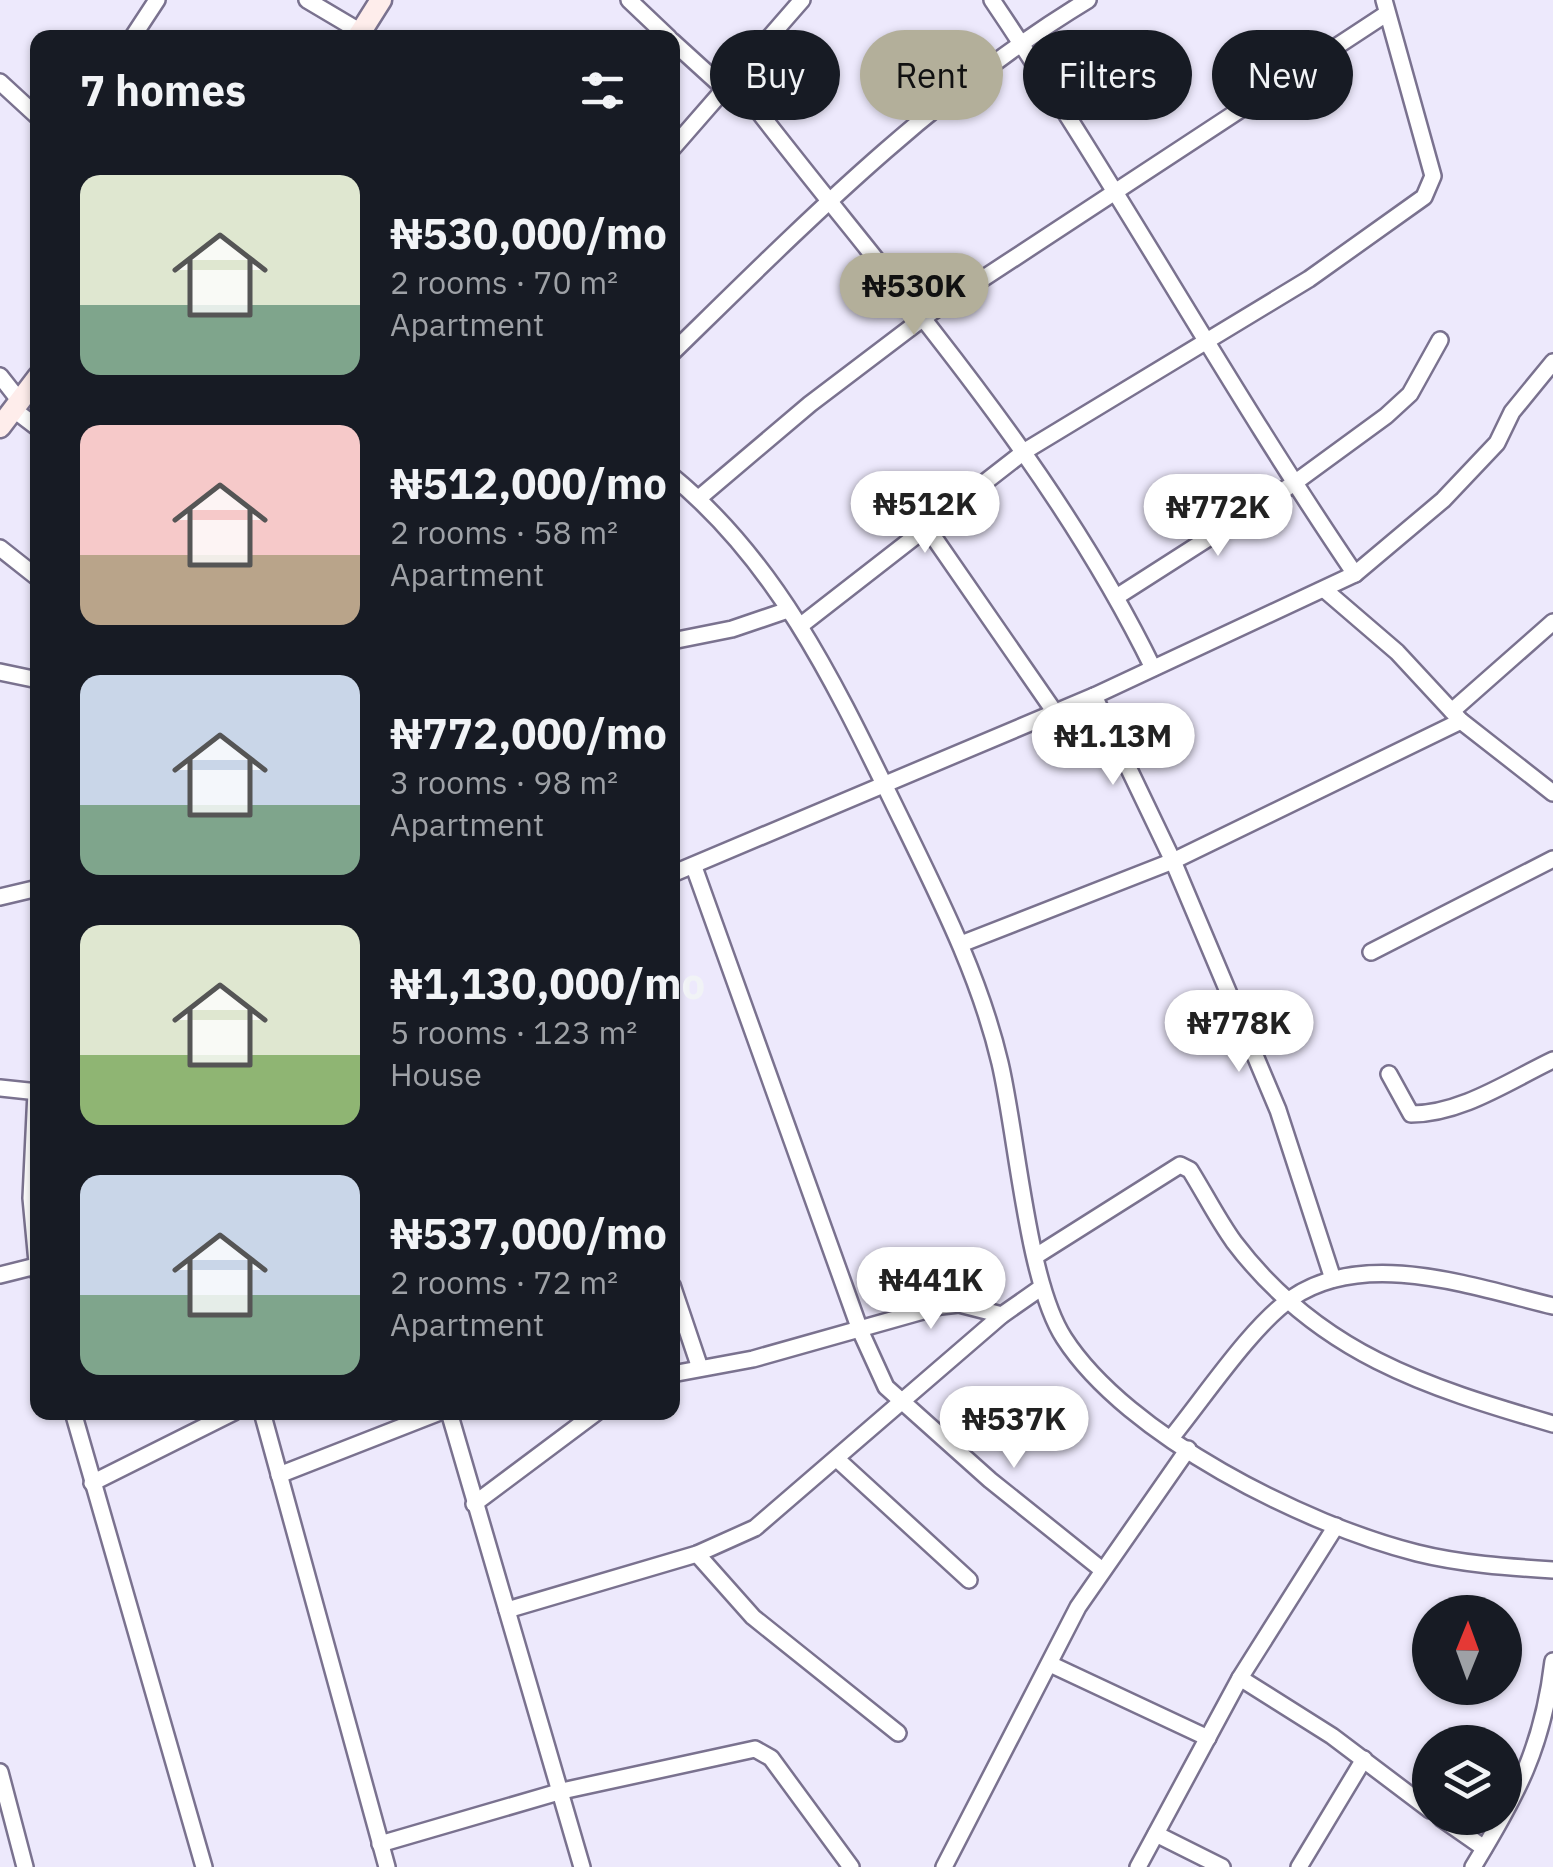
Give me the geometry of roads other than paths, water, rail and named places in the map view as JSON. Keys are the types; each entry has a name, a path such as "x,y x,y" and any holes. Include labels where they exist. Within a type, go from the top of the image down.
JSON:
{"street":[{"path":"137,30 156,0"},
{"path":"307,0 357,30"},
{"path":"366,30 382,0"},
{"path":"629,0 661,30"},
{"path":"777,30 802,0"},
{"path":"992,0 1116,190 1294,484 1355,574"},
{"path":"680,345 956,88 1020,41 1088,0"},
{"path":"699,498 810,404 926,316 1385,7 1433,176 1430,188 1309,280 1025,452 800,626"},
{"path":"680,46 710,70"},
{"path":"0,82 30,109"},
{"path":"680,140 710,108"},
{"path":"759,120 926,316 1025,452 1118,596 1153,668"},
{"path":"1118,596 1294,484 1410,394 1440,340"},
{"path":"680,871 1094,696 1326,591 1355,574 1444,500 1497,443 1512,412 1553,362"},
{"path":"0,376 30,419"},
{"path":"0,427 30,387"},
{"path":"680,483 739,540 800,626 846,702 961,944 999,1060 1042,1287 1062,1336 1104,1390 1188,1449 1282,1502 1336,1526 1418,1553 1499,1567 1553,1570"},
{"path":"926,526 1054,711"},
{"path":"0,548 30,572"},
{"path":"1326,591 1397,652 1456,716 1553,793"},
{"path":"680,639 732,629 788,610"},
{"path":"961,944 1173,861 1456,716 1553,622"},
{"path":"0,672 30,678"},
{"path":"1094,696 1173,861 1278,1110 1333,1279"},
{"path":"1371,952 1553,859"},
{"path":"694,867 860,1330 886,1387 1101,1570"},
{"path":"0,896 30,890"},
{"path":"1388,1074 1411,1114 1428,1114 1450,1109 1553,1060"},
{"path":"0,1088 30,1091"},
{"path":"1036,1256 1168,1168 1180,1165 1190,1170 1233,1240 1288,1300 1394,1373 1441,1392 1553,1424"},
{"path":"0,1275 30,1271"},
{"path":"1172,1438 1288,1300 1320,1281 1409,1276 1553,1306"},
{"path":"507,1610 698,1554 754,1528 838,1460 1002,1315 1042,1287"},
{"path":"680,1372 753,1359 959,1304 1002,1315"},
{"path":"680,1309 700,1368"},
{"path":"75,1420 204,1867"},
{"path":"92,1482 218,1420"},
{"path":"264,1420 387,1867"},
{"path":"279,1475 420,1420"},
{"path":"451,1420 582,1867"},
{"path":"474,1504 586,1420"},
{"path":"944,1867 1101,1570 1188,1449"},
{"path":"838,1460 969,1580"},
{"path":"1138,1867 1240,1678 1336,1526"},
{"path":"698,1554 753,1617 898,1732"},
{"path":"1473,1867 1527,1774 1553,1661"},
{"path":"1050,1664 1208,1738"},
{"path":"1240,1678 1412,1796"},
{"path":"380,1844 562,1791 755,1749 771,1758 851,1867"},
{"path":"1299,1867 1364,1760"},
{"path":"0,1772 26,1867"},
{"path":"1156,1834 1222,1867"},
{"path":"1465,1835 1484,1848"}]}
